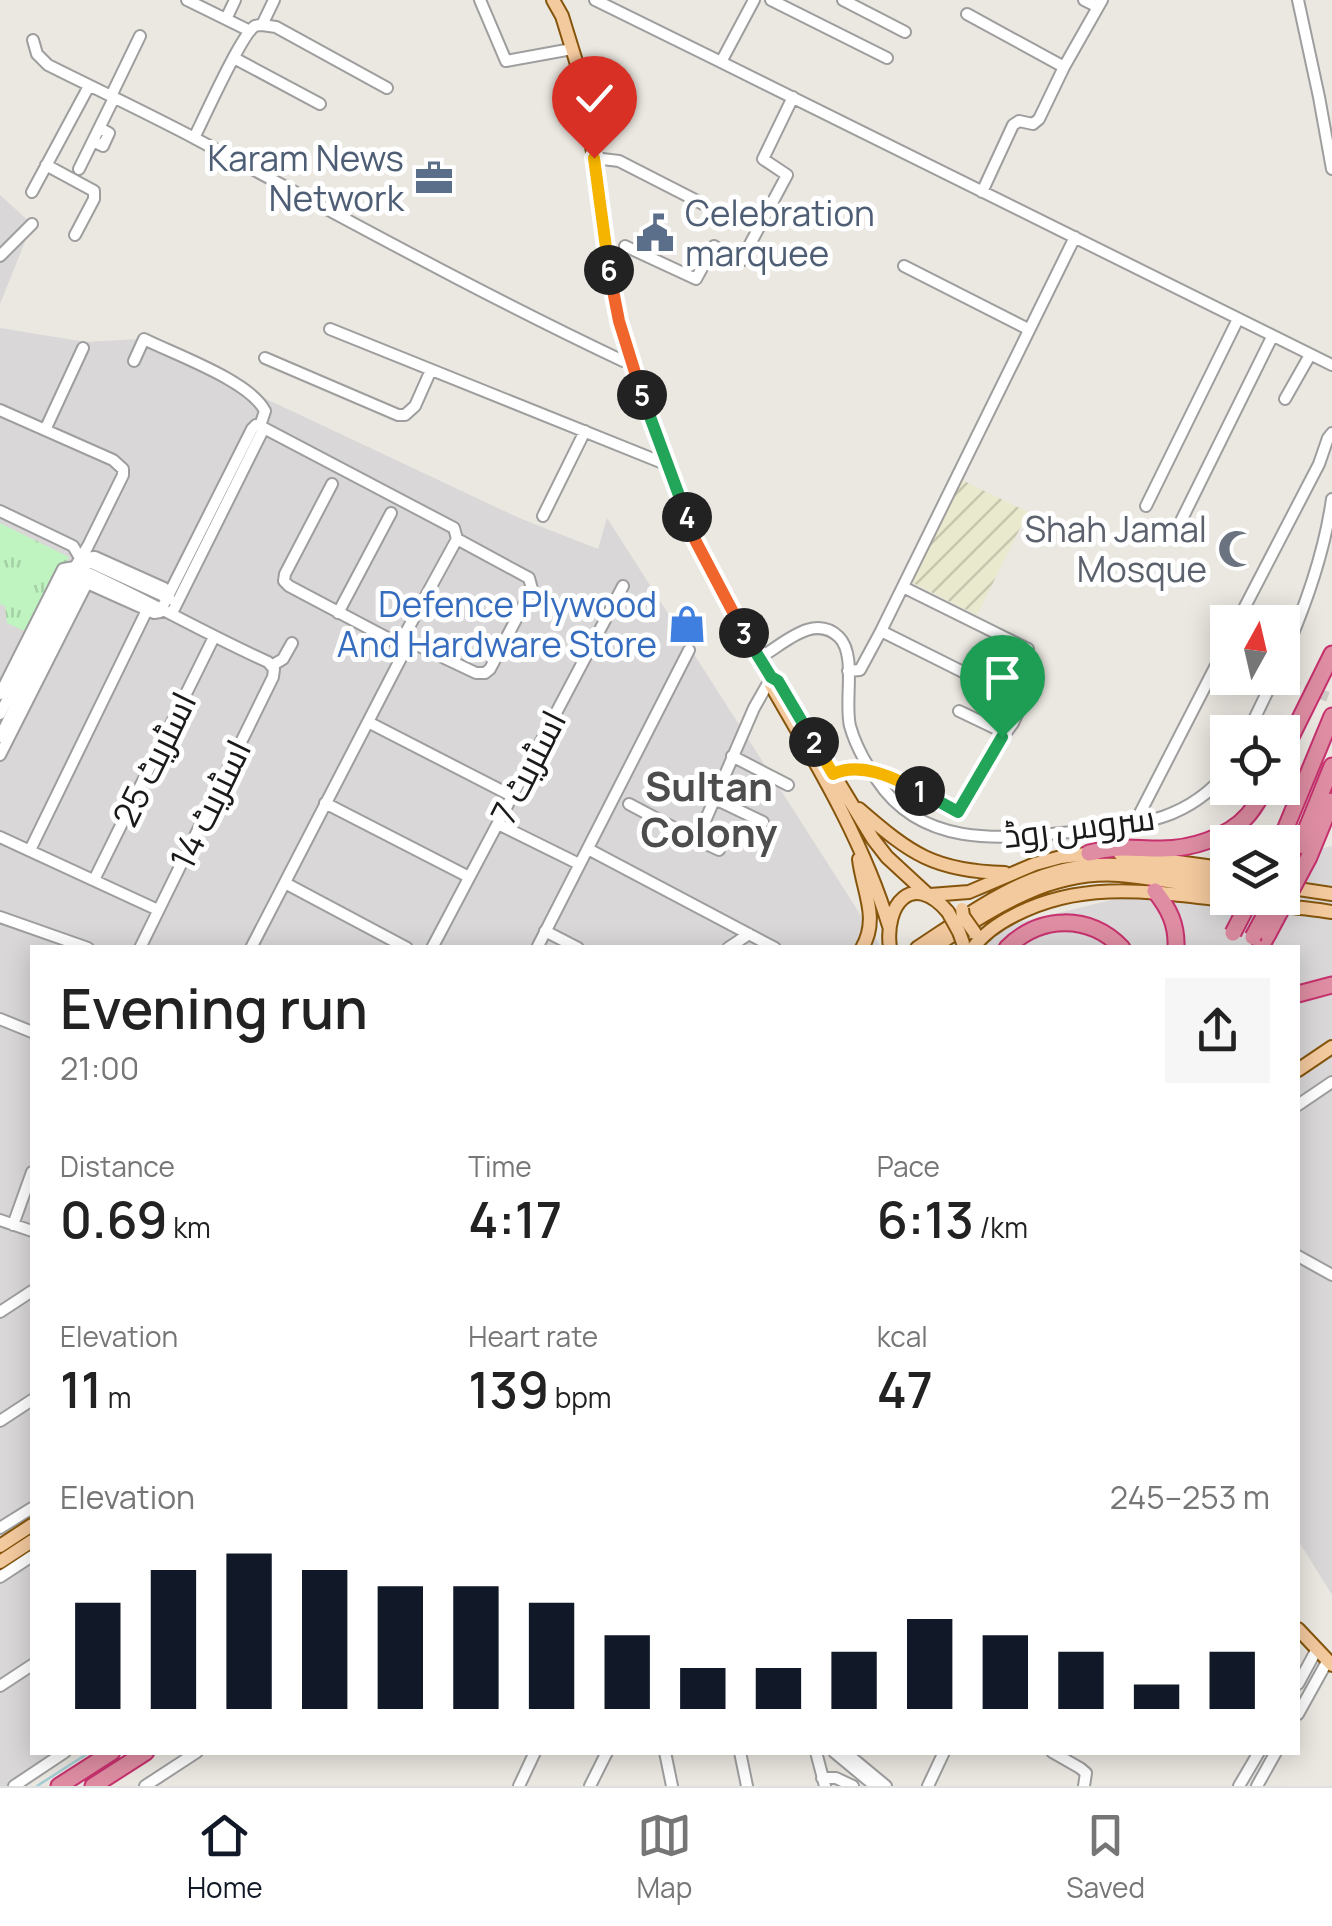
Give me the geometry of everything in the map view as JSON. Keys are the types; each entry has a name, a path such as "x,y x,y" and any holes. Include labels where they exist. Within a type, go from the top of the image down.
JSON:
{"highway":[{"path":"1300,719 1332,654"},
{"path":"1287,825 1332,716"},
{"path":"1300,859 1332,766"},
{"path":"1257,941 1332,801"},
{"path":"1089,853 1110,847 1175,849 1214,838 1237,825 1255,805"},
{"path":"1154,892 1170,912 1176,945"},
{"path":"1228,940 1242,915"},
{"path":"1257,941 1267,915"},
{"path":"1010,945 1028,930 1054,922 1094,928 1119,945"},
{"path":"1300,993 1332,985"},
{"path":"59,1786 107,1755"},
{"path":"94,1786 141,1755"}],"main road":[{"path":"554,0 579,71 612,292 630,360 693,536 771,677 771,685 829,776 896,865 928,894 964,916 975,932 1022,906 1028,908"},
{"path":"829,776 872,874 889,937"},
{"path":"849,801 898,841 940,864 1004,876"},
{"path":"860,851 871,918 864,945"},
{"path":"889,937 894,910 911,894 969,892 1050,860 1089,853 1210,866"},
{"path":"872,874 888,876 896,865"},
{"path":"922,945 1004,891 1060,870 1118,865 1210,877"},
{"path":"938,945 1018,896 1072,878 1119,875 1210,888"},
{"path":"955,911 991,889 1004,876"},
{"path":"1300,887 1332,894"},
{"path":"968,945 1028,908 1082,892 1154,892 1332,912"},
{"path":"955,911 966,945"},
{"path":"1300,1069 1332,1046"},
{"path":"0,1546 30,1526"},
{"path":"0,1562 30,1542"},
{"path":"1300,1632 1330,1663"}],"street":[{"path":"187,0 250,31"},
{"path":"226,19 235,0"},
{"path":"262,25 274,0"},
{"path":"480,0 506,61 572,49"},
{"path":"595,0 1332,366"},
{"path":"721,62 754,0"},
{"path":"771,0 887,58"},
{"path":"844,0 905,32"},
{"path":"982,192 1014,125 1019,121 1033,124 1039,119 1100,4 1084,0"},
{"path":"1298,0 1332,169"},
{"path":"967,14 1064,67"},
{"path":"194,138 234,58 255,26 276,27 387,88"},
{"path":"80,168 93,141 102,146 109,133 100,128 140,36"},
{"path":"33,40 36,54 48,65 570,336 623,361 630,360"},
{"path":"234,58 320,104"},
{"path":"32,192 89,86"},
{"path":"625,246 696,279 714,246 741,260 786,175 763,159 793,98"},
{"path":"594,158 619,161 704,205"},
{"path":"46,165 95,193 75,234"},
{"path":"0,256 32,224"},
{"path":"848,671 860,670 881,631 1075,237"},
{"path":"904,266 1028,329"},
{"path":"1146,506 1238,319"},
{"path":"330,329 669,466"},
{"path":"1180,523 1272,336"},
{"path":"87,583 154,613 160,612 262,432 264,408 242,386 144,340 134,360"},
{"path":"45,430 83,348"},
{"path":"1285,399 1310,355"},
{"path":"264,358 398,415 405,415 415,406 431,370"},
{"path":"0,410 114,460 123,469 0,737"},
{"path":"253,945 402,654 404,636 457,539 454,528 260,426"},
{"path":"544,516 585,431"},
{"path":"1247,605 1332,433"},
{"path":"332,484 284,580 393,641 419,646 485,673 533,583 457,539"},
{"path":"1300,620 1328,527 1332,500"},
{"path":"0,511 73,546 87,583 0,754"},
{"path":"338,612 391,514"},
{"path":"0,714 2,699 81,564 94,556 169,602 214,637 271,664"},
{"path":"81,564 169,602"},
{"path":"169,602 172,575"},
{"name":"اسٹریٹ 7","path":"434,945 623,586"},
{"path":"902,586 1028,649 1011,681 1009,695"},
{"path":"30,850 147,610"},
{"name":"سروس روڈ","path":"758,658 802,631 817,628 832,632 848,651 850,725 871,771 888,795 910,814 962,835 1007,838 1139,824 1185,808 1210,790"},
{"path":"829,776 845,768 871,771 894,778 958,812 1020,708 1019,702 1009,695 881,631"},
{"name":"اسٹریٹ 25","path":"94,880 214,637"},
{"name":"اسٹریٹ 14","path":"141,945 273,677 271,664 283,659 292,643"},
{"path":"539,945 688,650"},
{"path":"693,838 702,828 771,677"},
{"path":"1139,824 1138,817 1210,677"},
{"path":"959,712 1005,732"},
{"path":"368,722 512,796"},
{"path":"732,756 788,785"},
{"path":"715,799 763,822"},
{"path":"325,802 470,877"},
{"path":"629,804 718,850"},
{"path":"498,824 579,864"},
{"path":"0,837 158,910"},
{"path":"588,849 769,945"},
{"path":"285,883 401,945"},
{"path":"0,916 80,945"},
{"path":"546,931 572,945"},
{"path":"732,945 749,934"},
{"path":"0,1020 30,1031"},
{"path":"1300,1104 1332,1082"},
{"path":"13,1225 30,1178"},
{"path":"0,1220 30,1231"},
{"path":"1300,1257 1332,1275"},
{"path":"0,1312 30,1292"},
{"path":"0,1422 30,1401"},
{"path":"0,1528 30,1509"},
{"path":"0,1578 30,1557"},
{"path":"1300,1680 1317,1649"},
{"path":"1300,1711 1330,1663"},
{"path":"0,1686 30,1666"},
{"path":"14,1786 60,1755"},
{"path":"145,1786 192,1755"},
{"path":"518,1786 534,1755"},
{"path":"593,1784 606,1755"},
{"path":"666,1755 672,1786"},
{"path":"741,1755 748,1786"},
{"path":"817,1755 824,1782 836,1778 854,1786"},
{"path":"838,1755 875,1786"},
{"path":"849,1755 886,1786"},
{"path":"928,1786 943,1755"},
{"path":"1057,1755 1086,1773 1084,1786"},
{"path":"1242,1785 1257,1755"},
{"path":"1256,1786 1274,1755"}],"shaded area":[{"path":"0,195 32,224 0,304"},
{"path":"0,328 86,342 139,339 519,518 598,549 607,518 880,945 30,945 30,1755 59,1755 10,1786 0,1786"},
{"path":"1332,846 1332,1595 1300,1543 1300,945 926,945 1210,876 1210,915 1300,915 1300,854"}],"green space":[{"path":"960,479 1028,512 977,615 909,581"},
{"path":"0,523 69,557 31,634 7,623 5,606 0,604"}],"waterway":[{"path":"37,1786 85,1755"}],"tunnel":[{"path":"1300,687 1332,698"}],"place":[{"name":"Karam News Network","path":"434,178"},
{"name":"Celebration marquee","path":"655,233"},
{"name":"Shah Jamal Mosque","path":"1237,549"},
{"name":"Defence Plywood And Hardware Store","path":"687,624"}],"district":[{"name":"Sultan Colony","path":"709,808"}],"route":[{"path":"594,158 619,321 693,536 753,650 778,681 833,774 845,768 871,771 894,778 958,812 1002,737"}]}
